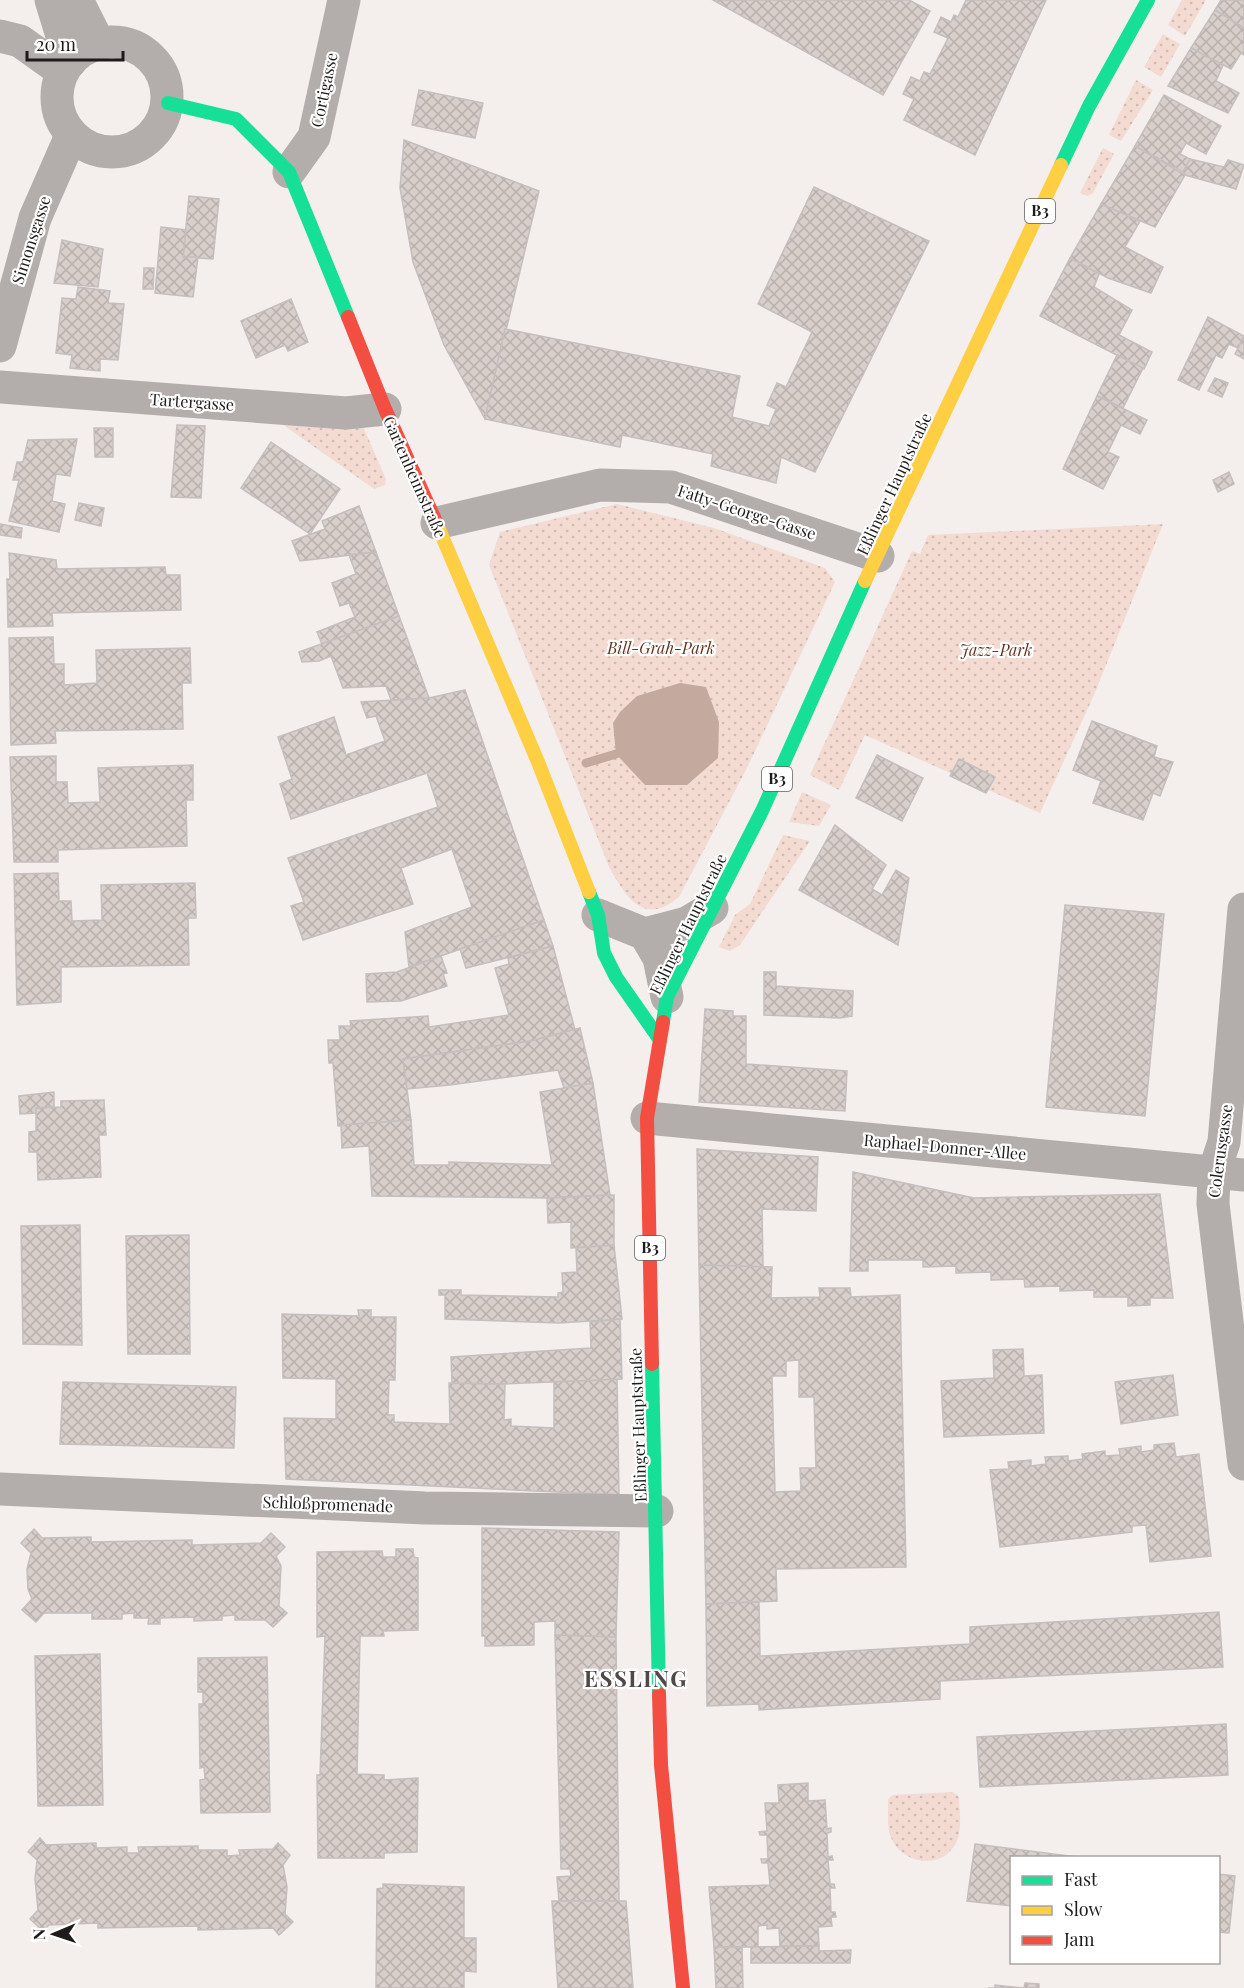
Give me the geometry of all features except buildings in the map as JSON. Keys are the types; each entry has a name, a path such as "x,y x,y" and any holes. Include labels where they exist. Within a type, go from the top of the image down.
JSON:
{"main road":[{"name":"Eßlinger Hauptstraße","path":"682,1988 661,1765 647,1118 667,997 762,811 878,556 1089,106 1148,0"},
{"name":"Gartenheimstraße","path":"168,103 236,119 289,172 385,409 437,523 538,762 598,915 604,953 616,976 660,1040"}],"street":[{"path":"51,0 66,66 56,108 71,136 86,148 116,154 146,142 161,124 168,103 161,69 138,47 115,41 86,47 66,66"},
{"path":"77,0 99,44"},
{"name":"Cortigasse","path":"289,172 314,137 344,0"},
{"path":"0,36 20,41 66,66"},
{"name":"Simonsgasse","path":"0,346 35,218 71,136"},
{"name":"Tartergasse","path":"0,387 346,413 385,409"},
{"name":"Fatty-George-Gasse","path":"437,523 600,485 671,487 878,556"},
{"path":"598,915 645,934 687,923 712,908"},
{"name":"Colerusgasse","path":"1244,909 1224,1142 1229,1174 1213,1204 1244,1464"},
{"path":"645,934 659,958 667,997"},
{"name":"Raphael-Donner-Allee","path":"647,1118 1229,1174"},
{"name":"Schloßpromenade","path":"0,1489 425,1508 657,1511"}],"green space":[{"path":"1182,0 1206,0 1185,36 1168,25"},
{"path":"1163,34 1180,44 1161,77 1144,67"},
{"path":"1136,80 1153,90 1121,141 1109,135"},
{"path":"1103,148 1114,154 1093,193 1088,196 1080,193"},
{"path":"361,422 386,479 385,485 374,489 282,424"},
{"name":"Bill-Grah-Park","path":"617,504 714,528 825,568 835,582 746,770 679,897 666,906 655,909 646,909 629,898 609,867 489,565 500,532"},
{"name":"Jazz-Park","path":"1163,524 1094,695 1040,813 865,735 839,790 810,775 912,551 920,554 928,535"},
{"path":"802,792 831,805 819,826 789,822"},
{"path":"783,835 810,841 740,945 730,951 719,947 735,915 750,904"},
{"path":"953,1792 959,1797 960,1826 958,1838 950,1852 933,1861 914,1859 906,1855 892,1840 889,1831 888,1799 893,1795"}],"shaded area":[{"path":"680,683 706,687 719,722 718,758 687,785 645,785 616,754 613,723 620,712 637,696"}],"waterway":[{"path":"586,763 616,754"}],"traffic: fast":[{"path":"1061,165 1089,106 1148,0"},
{"path":"168,103 236,119 289,172 348,317"},
{"path":"663,1022 667,997 762,811 865,581"},
{"path":"589,892 598,915 604,953 616,977 660,1040"},
{"path":"652,1364 659,1694"}],"traffic: slow":[{"path":"865,581 1061,165"},
{"path":"436,522 538,762 589,892"}],"traffic: jam":[{"path":"348,317 385,409 436,522"},
{"path":"652,1364 647,1118 663,1022"},
{"path":"659,1694 661,1765 683,1988"}],"district":[{"name":"ESSLING","path":"636,1679"}]}
